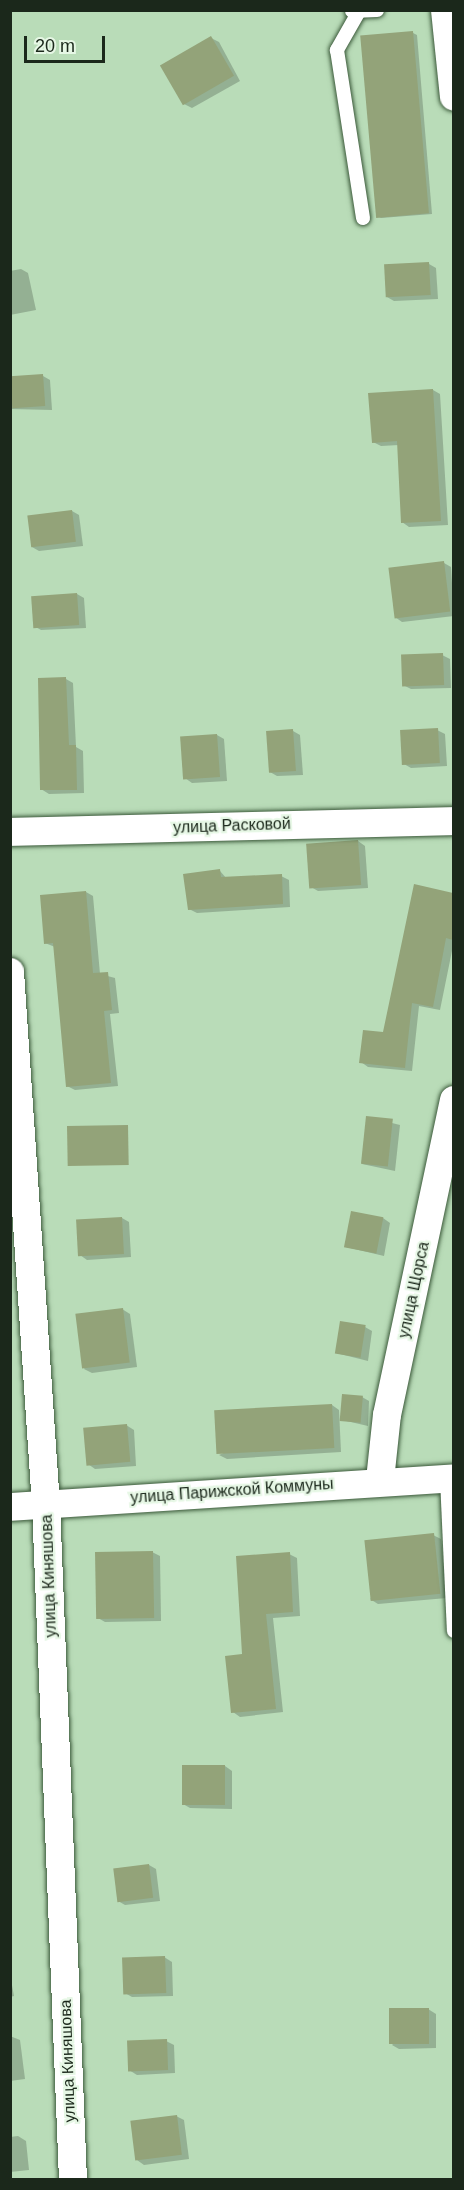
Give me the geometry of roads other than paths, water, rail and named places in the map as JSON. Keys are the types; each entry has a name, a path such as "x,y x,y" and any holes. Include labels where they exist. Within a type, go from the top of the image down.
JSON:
{"street":[{"path":"445,10 453,97"},
{"name":"улица Расковой","path":"10,832 453,821"},
{"name":"улица Киняшова","path":"10,972 46,1505 73,2180"},
{"name":"улица Щорса","path":"380,1480 387,1415 453,1100"},
{"name":"улица Парижской Коммуны","path":"10,1507 380,1480 450,1479"}],"lane":[{"path":"363,218 337,50 354,12 377,10"},
{"path":"450,1479 453,1631"}]}
